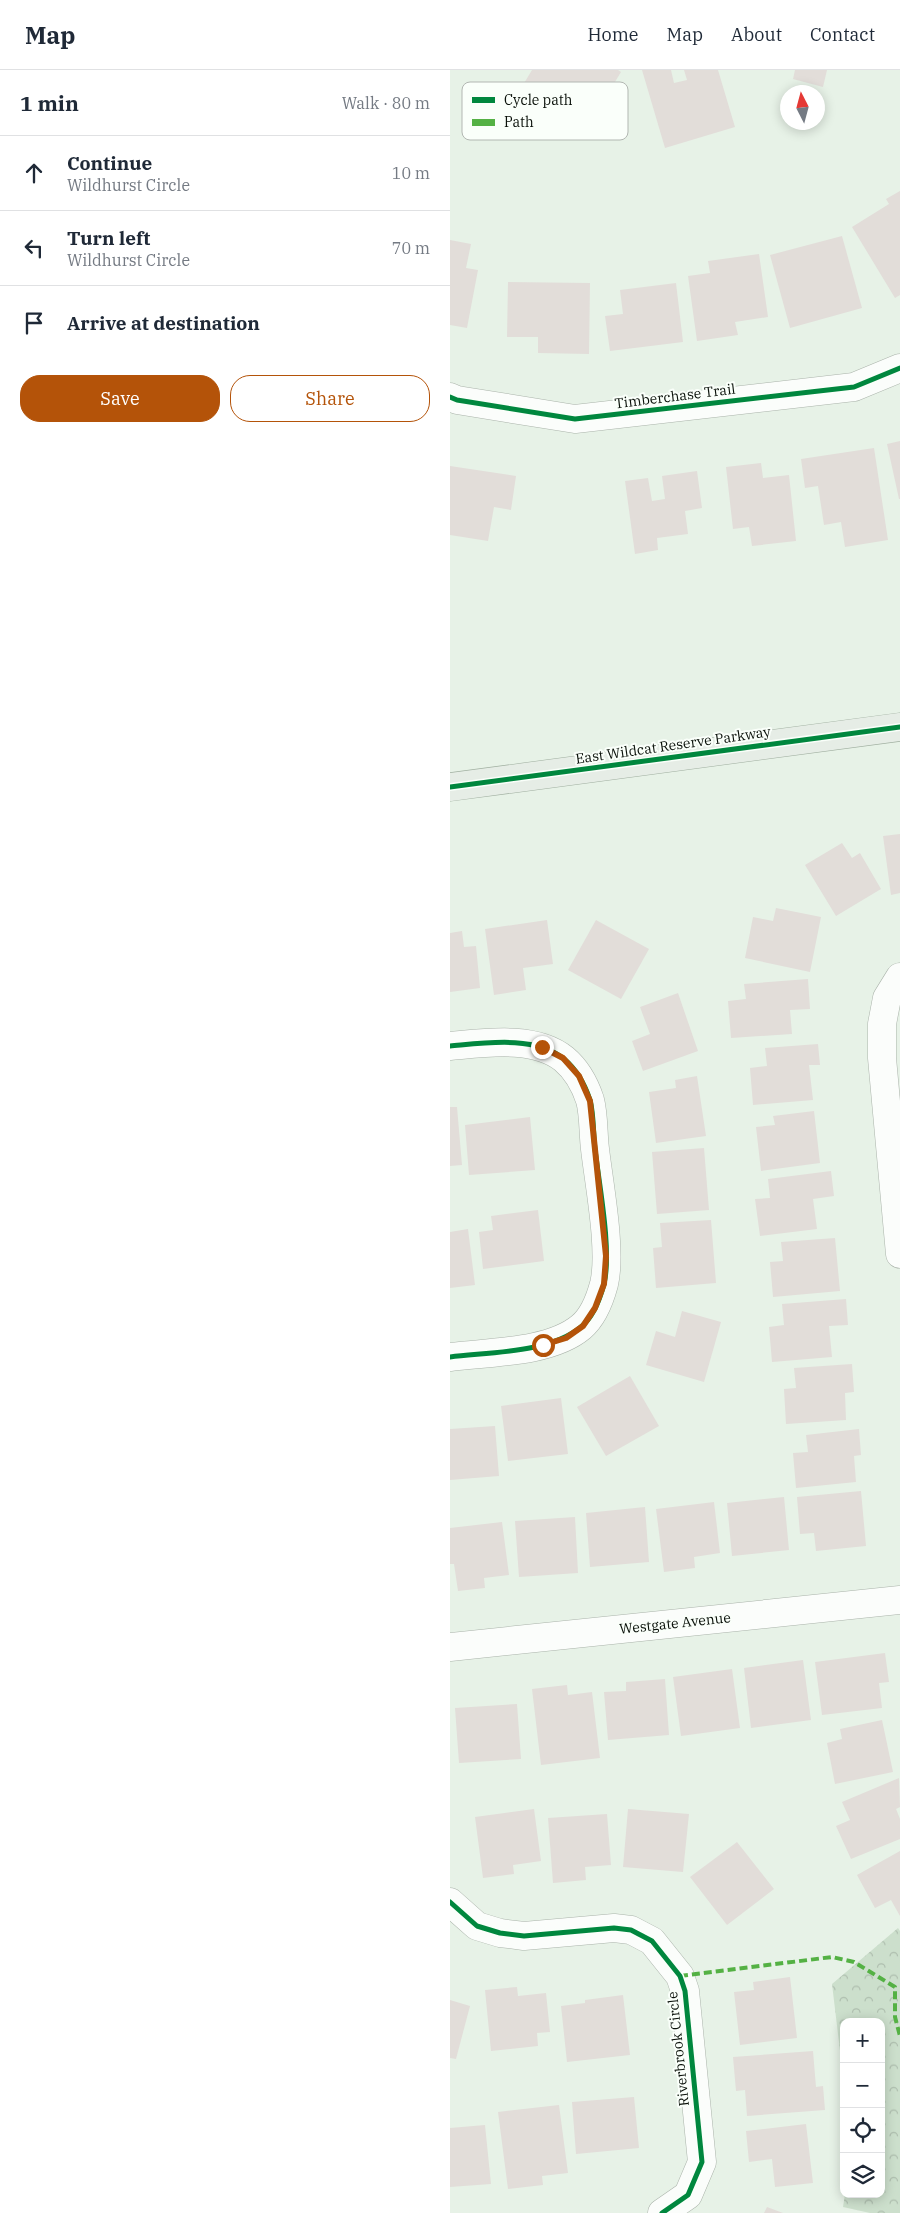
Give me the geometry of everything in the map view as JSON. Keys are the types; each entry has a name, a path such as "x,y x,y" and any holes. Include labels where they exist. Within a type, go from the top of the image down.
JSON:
{"main road":[{"name":"East Wildcat Reserve Parkway","path":"450,787 900,727"}],"street":[{"name":"Timberchase Trail","path":"450,397 457,400 575,419 854,387 900,368"},
{"path":"900,977 887,998 882,1024 882,1058 900,1254"},
{"path":"450,1046 498,1041 542,1047 563,1058 579,1076 590,1101 606,1256 604,1284 595,1308 583,1326 566,1338 543,1345 450,1357"},
{"name":"Westgate Avenue","path":"450,1647 900,1600"},
{"name":"Riverbrook Circle","path":"450,1902 477,1926 500,1933 524,1936 614,1928 631,1930 652,1941 680,1976 685,1991 702,2162 688,2195 662,2213"}],"green space":[{"path":"898,1928 900,1931 900,2213 870,2213 843,2207 844,2198 885,2198 885,2018 840,2018 840,2051 832,1984"}],"building":[{"path":"532,70 618,70 621,72 615,82 525,82"},
{"path":"642,70 671,70 674,83 687,80 684,70 718,70 735,127 665,148"},
{"path":"795,70 827,70 823,85 816,85 793,79"},
{"path":"900,191 900,295 895,298 852,227 889,204 886,199"},
{"path":"842,236 862,308 790,328 770,255"},
{"path":"450,240 471,244 466,268 478,270 467,328 450,325"},
{"path":"759,254 768,317 735,322 738,335 697,341 688,276 710,273 708,261"},
{"path":"508,282 590,283 589,354 538,353 538,337 507,337"},
{"path":"676,283 683,342 610,351 605,316 623,314 620,290"},
{"path":"900,441 900,499 899,499 887,444"},
{"path":"874,448 888,540 845,547 841,522 824,525 818,486 805,488 801,459"},
{"path":"761,463 763,478 789,475 796,541 752,546 749,527 733,529 726,467"},
{"path":"450,466 516,476 511,510 494,507 488,541 450,535"},
{"path":"697,471 702,508 685,511 688,534 657,538 658,550 635,554 625,481 648,478 652,501 665,499 662,476"},
{"path":"900,834 900,893 891,895 883,836"},
{"path":"842,843 852,858 860,853 881,889 836,916 805,865"},
{"path":"776,908 821,917 810,972 745,958 753,917 773,921"},
{"path":"547,920 553,964 523,968 526,990 494,995 485,929"},
{"path":"596,920 649,949 621,999 568,970"},
{"path":"462,931 464,947 476,946 480,988 450,992 450,933"},
{"path":"808,979 810,1009 790,1010 792,1034 731,1038 728,1001 746,999 744,984"},
{"path":"678,993 698,1051 643,1071 632,1041 650,1034 640,1007"},
{"path":"818,1044 820,1065 809,1065 813,1100 753,1105 750,1068 767,1066 765,1048"},
{"path":"697,1076 706,1136 656,1143 649,1092 676,1088 675,1080"},
{"path":"450,1107 457,1107 462,1165 450,1166"},
{"path":"814,1111 820,1163 761,1171 756,1127 775,1125 773,1116"},
{"path":"530,1117 535,1170 469,1175 465,1125"},
{"path":"704,1148 709,1210 657,1214 652,1152"},
{"path":"831,1171 834,1196 813,1199 817,1229 760,1236 755,1199 770,1198 768,1179"},
{"path":"538,1210 544,1261 483,1269 479,1232 493,1230 491,1216"},
{"path":"711,1220 716,1283 656,1288 653,1248 662,1247 660,1223"},
{"path":"468,1229 475,1285 450,1288 450,1232"},
{"path":"835,1238 840,1291 773,1297 770,1262 783,1261 781,1242"},
{"path":"846,1299 848,1325 829,1326 832,1357 772,1362 769,1327 784,1325 782,1304"},
{"path":"682,1311 721,1322 704,1382 646,1365 656,1331 675,1337"},
{"path":"852,1364 854,1392 845,1393 846,1420 786,1424 784,1389 796,1388 794,1368"},
{"path":"630,1376 659,1426 606,1456 577,1407"},
{"path":"561,1398 568,1454 508,1461 501,1406"},
{"path":"495,1426 499,1476 450,1480 450,1429"},
{"path":"859,1429 861,1455 854,1456 856,1482 796,1488 793,1453 808,1452 806,1435"},
{"path":"861,1491 866,1546 816,1551 814,1533 800,1534 797,1497"},
{"path":"784,1497 789,1550 732,1556 727,1503"},
{"path":"714,1502 720,1553 694,1557 695,1568 664,1572 656,1509"},
{"path":"645,1507 649,1562 590,1567 586,1513"},
{"path":"575,1517 578,1573 519,1577 515,1521"},
{"path":"502,1522 509,1575 484,1578 485,1588 458,1591 454,1564 450,1564 450,1528"},
{"path":"885,1653 889,1682 879,1683 882,1708 822,1715 815,1662"},
{"path":"803,1660 811,1720 751,1728 744,1668"},
{"path":"732,1669 740,1728 681,1736 673,1677"},
{"path":"665,1679 669,1735 608,1740 604,1692 626,1691 626,1682"},
{"path":"567,1685 568,1695 592,1692 600,1758 541,1765 532,1689"},
{"path":"517,1704 521,1759 459,1763 455,1708"},
{"path":"882,1720 893,1772 835,1784 827,1743 842,1739 840,1729"},
{"path":"899,1778 900,1807 896,1809 900,1819 900,1839 851,1859 836,1826 850,1820 842,1802"},
{"path":"534,1809 541,1861 513,1865 514,1874 483,1878 475,1817"},
{"path":"628,1809 689,1814 683,1872 623,1867"},
{"path":"607,1814 611,1865 585,1867 586,1880 553,1883 548,1818"},
{"path":"737,1842 774,1889 727,1925 690,1877"},
{"path":"900,1851 900,1916 891,1900 875,1908 857,1875"},
{"path":"790,1977 797,2038 740,2045 734,1992 754,1990 753,1982"},
{"path":"517,1987 518,1996 546,1993 550,2032 537,2033 538,2046 491,2051 485,1990"},
{"path":"623,1995 630,2055 567,2062 561,2006 585,2003 585,2000"},
{"path":"450,2000 470,2006 456,2059 450,2058"},
{"path":"813,2051 816,2087 823,2086 825,2110 747,2116 745,2090 736,2091 733,2057"},
{"path":"634,2097 639,2148 576,2154 572,2102"},
{"path":"559,2105 568,2173 542,2176 543,2185 508,2189 498,2112"},
{"path":"806,2124 813,2183 775,2187 772,2159 749,2162 746,2131"},
{"path":"485,2125 491,2184 450,2187 450,2128"},
{"path":"767,2207 783,2213 764,2213"}],"marked path":[{"path":"680,1976 832,1957 854,1962 895,1987 895,2017 900,2036"}],"cycle path":[{"path":"450,397 457,400 575,419 854,387 900,368"},
{"path":"450,787 900,727"},
{"path":"450,1046 493,1042 539,1046 552,1051 564,1059 576,1072 590,1100 607,1254 604,1284 596,1307 585,1323 568,1336 536,1347 450,1357"},
{"path":"450,1902 477,1926 500,1933 524,1936 614,1928 631,1930 652,1941 680,1976 685,1991 702,2162 688,2195 662,2213"}],"route":[{"path":"542,1047 563,1058 579,1076 590,1101 606,1256 604,1284 595,1308 583,1326 566,1338 543,1345"}]}
